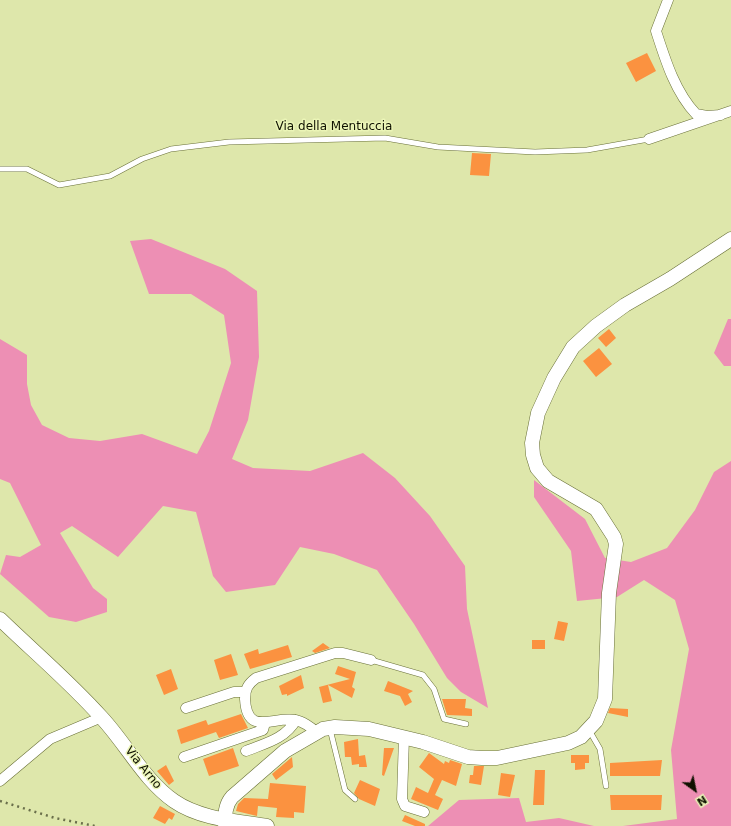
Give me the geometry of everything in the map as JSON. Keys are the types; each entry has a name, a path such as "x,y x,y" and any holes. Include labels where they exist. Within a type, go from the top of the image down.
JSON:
{"street":[{"name":"Via della Mentuccia","path":"668,0 656,31 664,57 686,101 696,114 707,116 726,113"},
{"name":"Via della Mentuccia","path":"649,139 726,113"},
{"path":"225,823 228,802 232,797 285,751 323,730 352,727 404,737 468,757 497,758 568,744 581,737 596,721 605,699 610,593 616,544 614,537 596,509 548,481 537,468 533,456 532,443 538,413 554,378 573,347 596,326 625,305 670,279 731,239"},
{"name":"Via Arno","path":"0,619 102,717 152,782 174,801 225,823 267,826"},
{"path":"323,730 296,720 265,723 256,722 248,715 245,692 249,683 256,678 335,653 343,653 371,660"},
{"path":"186,708 234,692 245,692"},
{"path":"0,781 50,739 102,717"},
{"path":"246,751 280,738 292,727 296,720"},
{"path":"184,757 263,730 265,723"},
{"path":"404,737 402,799 405,806 424,812"}],"lane":[{"name":"Via della Mentuccia","path":"0,169 26,169 59,185 110,176 142,159 171,149 229,142 385,138 438,147 535,152 587,150 649,139"},
{"path":"371,660 423,675 434,690 444,719 466,724"},
{"path":"589,729 600,749 606,786"},
{"path":"323,730 345,790 355,799"}],"shaded area":[{"path":"151,239 225,269 257,291 259,357 248,420 232,459 253,468 310,471 363,453 395,478 430,516 465,566 467,609 488,708 461,692 447,678 414,624 377,570 334,554 300,547 275,585 226,592 213,576 196,512 163,506 118,557 72,526 60,533 93,588 107,599 107,612 76,622 49,617 0,574 6,555 20,557 41,545 10,483 0,479 0,339 27,355 27,384 31,405 42,425 69,438 100,441 142,434 197,454 209,431 231,363 224,315 191,294 149,294 130,241"},
{"path":"728,319 731,319 731,366 724,366 714,353"},
{"path":"731,461 731,826 623,826 677,819 671,750 689,649 675,600 644,580 617,597 577,601 571,551 534,497 534,480 585,519 605,558 631,562 667,548 695,510 714,472"},
{"path":"519,798 526,822 559,818 594,826 428,826 459,800"}],"building":[{"path":"647,53 656,71 636,82 626,63"},
{"path":"472,153 491,154 489,176 470,175"},
{"path":"609,329 616,338 606,347 598,338"},
{"path":"599,348 612,364 596,377 583,361"},
{"path":"558,621 568,623 564,641 554,639"},
{"path":"532,640 545,640 545,649 532,649"},
{"path":"323,643 330,648 315,653 312,651"},
{"path":"288,645 292,657 250,669 244,654 258,649 259,654"},
{"path":"231,654 238,675 220,680 214,660"},
{"path":"338,666 356,672 352,687 355,689 352,698 328,685 332,701 323,703 319,687 350,679 335,674"},
{"path":"171,669 178,689 164,695 156,675"},
{"path":"301,675 304,688 287,696 287,694 282,695 279,686"},
{"path":"388,681 413,691 408,694 412,702 405,706 400,696 384,691"},
{"path":"442,699 466,699 465,708 472,709 472,716 447,715"},
{"path":"610,708 628,709 628,717 608,713"},
{"path":"241,714 248,728 219,738 216,732 181,744 177,730 206,720 208,725"},
{"path":"358,739 359,756 365,755 367,767 359,767 359,764 352,765 351,757 345,757 344,742"},
{"path":"233,748 239,766 209,776 203,759"},
{"path":"384,748 394,748 384,776 382,775"},
{"path":"429,753 444,764 445,761 449,763 450,760 462,764 456,786 442,780 435,795 443,799 438,810 411,799 416,787 428,793 434,779 419,767"},
{"path":"571,755 589,755 589,763 585,763 585,769 575,770 575,763 571,763"},
{"path":"292,757 293,767 276,780 272,774"},
{"path":"662,760 660,776 610,776 610,763"},
{"path":"166,765 174,781 169,785 157,771"},
{"path":"474,766 484,766 481,785 469,783 470,775 473,775"},
{"path":"535,770 545,770 544,805 533,805"},
{"path":"501,773 515,775 510,797 498,795"},
{"path":"360,780 380,789 375,806 359,799 354,793"},
{"path":"270,783 306,786 304,813 294,812 294,818 276,817 277,808 258,806 257,816 236,811 238,804 244,798 268,799"},
{"path":"610,795 662,795 661,810 611,810"},
{"path":"160,806 175,814 172,820 169,818 165,824 153,818"},
{"path":"405,815 425,824 425,826 415,826 402,821"}],"railway":[{"path":"0,801 55,818 95,826"}]}
